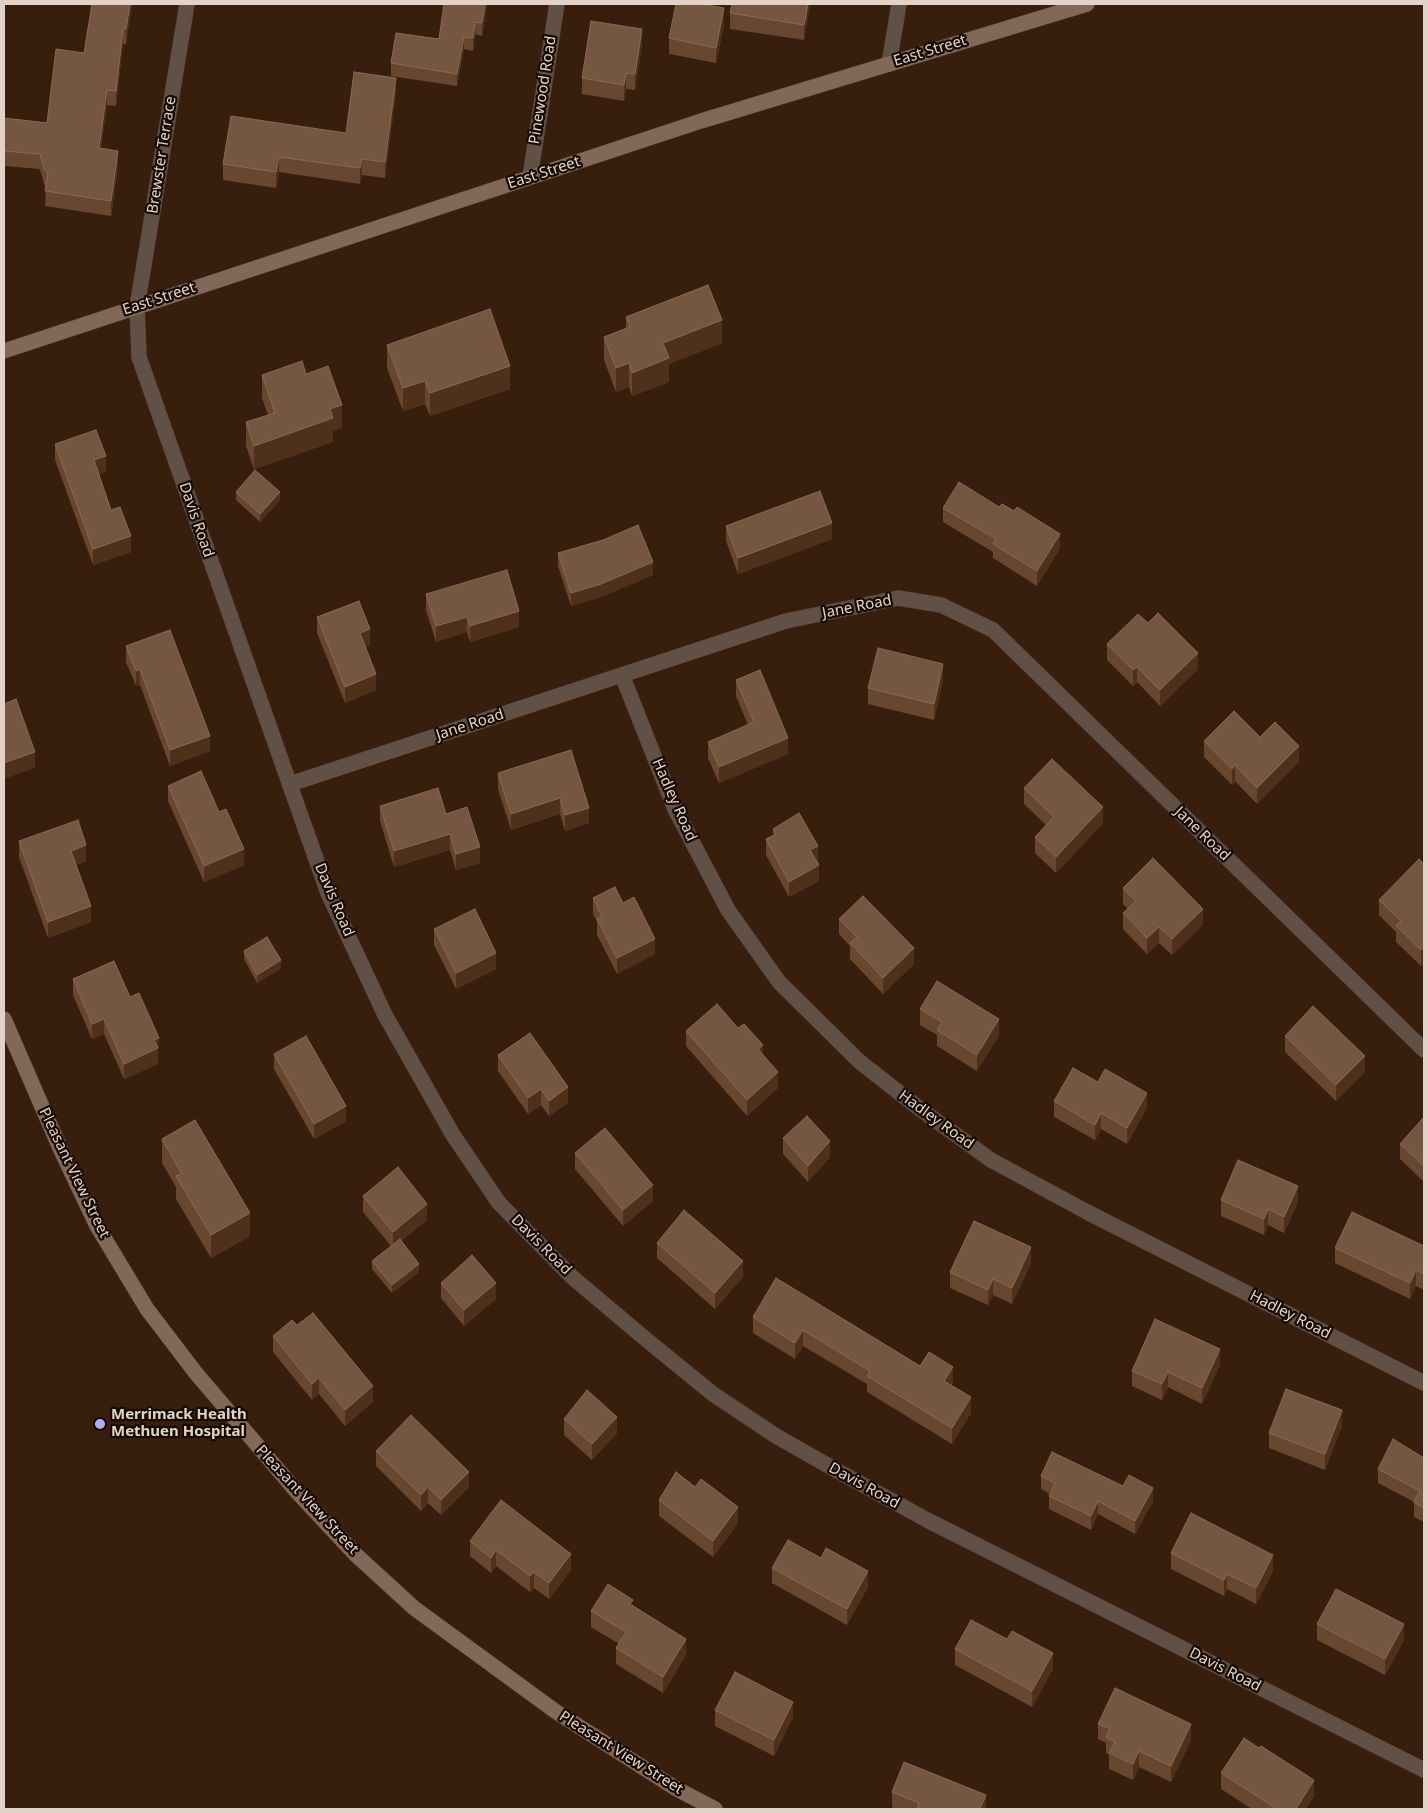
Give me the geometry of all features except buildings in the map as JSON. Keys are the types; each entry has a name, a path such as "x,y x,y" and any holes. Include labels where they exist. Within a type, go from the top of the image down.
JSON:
{"main road":[{"name":"East Street","path":"4,351 701,121 1087,4"},
{"name":"Pleasant View Street","path":"4,1019 60,1148 97,1226 147,1309 202,1380 297,1492 355,1554 414,1608 554,1711 667,1783 715,1809"}],"street":[{"name":"Brewster Terrace","path":"137,307 187,4"},
{"name":"Pinewood Road","path":"530,177 557,4"},
{"path":"889,64 899,4"},
{"name":"Davis Road","path":"137,307 139,357 328,893 385,1015 449,1126 499,1203 572,1277 713,1394 784,1441 929,1521 1424,1770"},
{"name":"Jane Road","path":"290,784 786,621 898,598 941,605 993,630 1424,1050"},
{"name":"Hadley Road","path":"622,675 675,809 728,910 779,982 860,1062 920,1110 991,1160 1086,1212 1424,1383"}],"place":[{"name":"Merrimack Health Methuen Hospital","path":"100,1424"}]}
